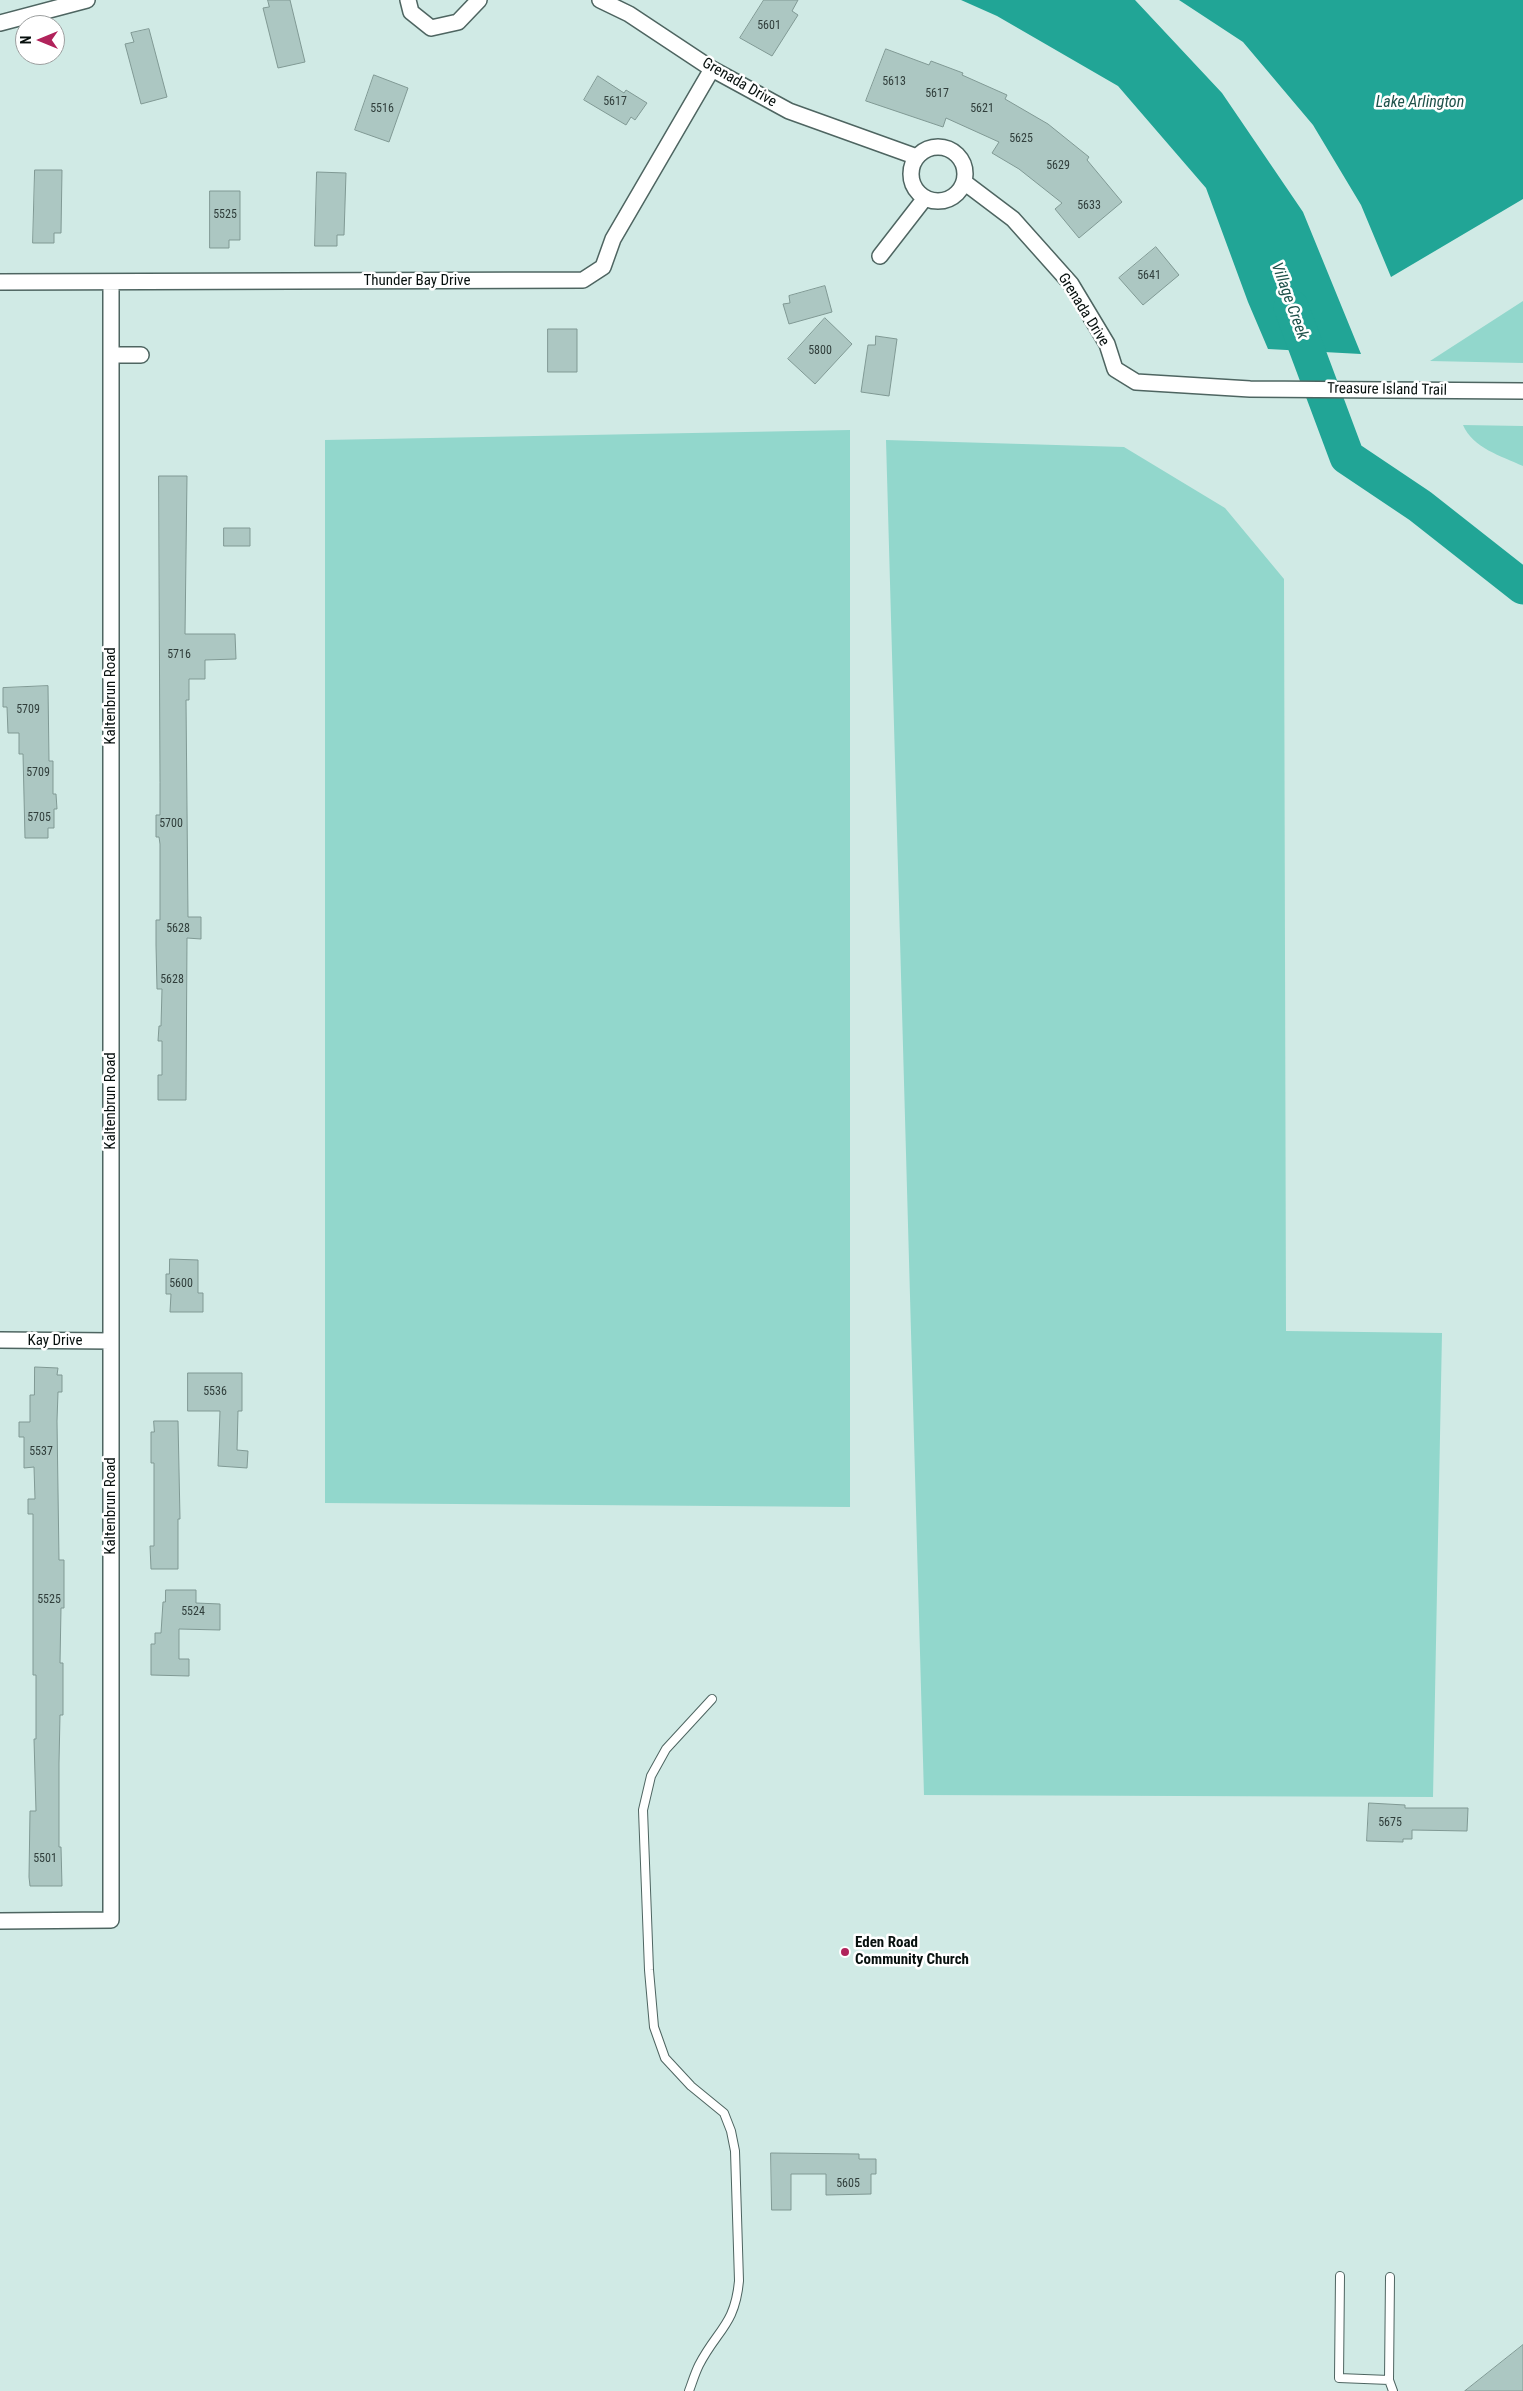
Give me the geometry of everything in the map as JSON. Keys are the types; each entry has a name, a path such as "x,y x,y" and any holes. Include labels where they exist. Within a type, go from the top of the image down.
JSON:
{"street":[{"path":"0,23 88,0"},
{"path":"408,0 411,12 431,28 458,22 480,0"},
{"name":"Grenada Drive","path":"600,0 629,14 712,69 789,111 917,157"},
{"name":"Thunder Bay Drive","path":"0,282 583,280 603,267 613,239 712,69"},
{"path":"943,147 952,150 964,164 964,182 958,192 948,200 937,201 925,198 916,190 911,179 912,168 917,157 924,150 943,147"},
{"name":"Grenada Drive","path":"964,182 1013,219 1071,284 1107,344 1115,369 1136,382 1250,389"},
{"path":"880,256 925,198"},
{"name":"Kaltenbrun Road","path":"0,1921 111,1920 111,283"},
{"path":"111,355 141,355"},
{"name":"Treasure Island Trail","path":"1250,389 1523,391"},
{"name":"Kay Drive","path":"0,1340 111,1341"}],"lane":[{"path":"689,2391 700,2365 731,2319 737,2300 739,2281 734,2151 731,2131 724,2113 691,2086 665,2058 654,2026 649,1970 644,1810 650,1776 666,1749 712,1699"},
{"path":"1340,2276 1339,2378 1389,2380"},
{"path":"1390,2277 1389,2380 1392,2391"}],"shaded area":[{"path":"1523,301 1523,363 1430,361"},
{"path":"1463,425 1523,426 1523,466 1488,450 1474,440"},
{"path":"850,430 850,1507 325,1503 325,440"},
{"path":"886,440 1124,447 1225,508 1284,579 1286,1331 1442,1333 1433,1797 924,1795"}],"water":[{"path":"961,0 1135,0 1222,93 1303,212 1361,354 1268,349 1248,302 1206,188 1118,86 997,16"},
{"name":"Lake Arlington","path":"1179,0 1523,0 1523,199 1391,277 1361,205 1313,125 1243,42"}],"building":[{"path":"268,0 290,0 305,62 278,68 263,8 269,7"},
{"path":"764,0 798,0 792,11 798,15 772,56 740,38"},
{"path":"149,29 167,97 141,104 125,44 134,42 131,33"},
{"path":"886,49 929,65 931,61 963,73 962,75 1007,95 1005,99 1048,124 1089,157 1087,160 1122,202 1079,238 1055,209 1062,203 1019,169 992,153 999,142 946,118 943,127 866,101"},
{"path":"374,75 408,88 389,142 355,130"},
{"path":"598,76 624,93 626,90 647,103 635,120 631,117 626,125 584,100"},
{"path":"35,170 62,170 61,233 54,233 54,243 33,243"},
{"path":"317,172 346,173 344,235 337,235 337,246 315,246"},
{"path":"210,191 240,191 240,240 229,240 229,248 210,248"},
{"path":"1156,247 1179,275 1143,305 1119,278"},
{"path":"825,286 832,312 789,324 783,304 790,303 789,296"},
{"path":"825,318 852,344 815,384 788,359"},
{"path":"548,329 577,329 577,372 548,372"},
{"path":"876,336 897,339 889,396 861,392 868,345 875,345"},
{"path":"159,476 187,476 185,634 235,634 236,659 205,660 205,679 189,679 189,700 186,700 188,917 201,917 201,939 187,938 186,1100 158,1100 158,1075 162,1075 162,1041 158,1041 159,1026 161,1026 162,989 157,989 156,945 156,920 160,920 160,844 159,837 156,837 156,815 160,815"},
{"path":"224,528 250,528 250,546 224,546"},
{"path":"48,686 49,761 53,761 53,794 56,794 57,809 54,809 54,828 48,828 48,838 25,838 23,754 19,754 19,733 8,733 7,707 3,707 3,688"},
{"path":"170,1259 198,1260 198,1293 203,1293 203,1312 170,1312 171,1294 166,1294 166,1274 169,1274"},
{"path":"35,1367 58,1368 57,1375 62,1375 62,1392 58,1392 57,1421 59,1560 64,1560 64,1608 61,1608 60,1663 63,1663 63,1715 60,1715 59,1763 59,1847 61,1847 62,1886 30,1886 29,1877 30,1811 36,1811 34,1739 36,1739 36,1675 33,1675 33,1514 28,1514 28,1499 35,1499 34,1467 24,1468 24,1437 19,1437 19,1422 30,1422 30,1395 34,1395"},
{"path":"188,1373 242,1373 242,1411 238,1411 237,1450 248,1451 247,1468 218,1466 220,1411 188,1411"},
{"path":"154,1421 178,1421 180,1519 178,1519 178,1569 151,1569 150,1546 154,1546 154,1463 151,1463 151,1432 154,1432"},
{"path":"166,1590 196,1590 196,1603 220,1604 220,1630 179,1629 179,1659 189,1659 189,1676 151,1675 151,1644 155,1644 155,1633 161,1633 163,1602 165,1602"},
{"path":"1369,1803 1405,1805 1405,1808 1468,1808 1467,1831 1412,1830 1412,1839 1403,1839 1403,1842 1367,1841"},
{"path":"771,2153 859,2154 859,2159 876,2159 876,2174 871,2174 871,2194 826,2195 826,2174 791,2174 791,2210 772,2210"},
{"path":"1523,2345 1523,2391 1465,2391"}],"waterway":[{"name":"Village Creek","path":"1291,307 1347,457 1420,506 1523,587"}],"place":[{"name":"Eden Road Community Church","path":"845,1952"}]}
